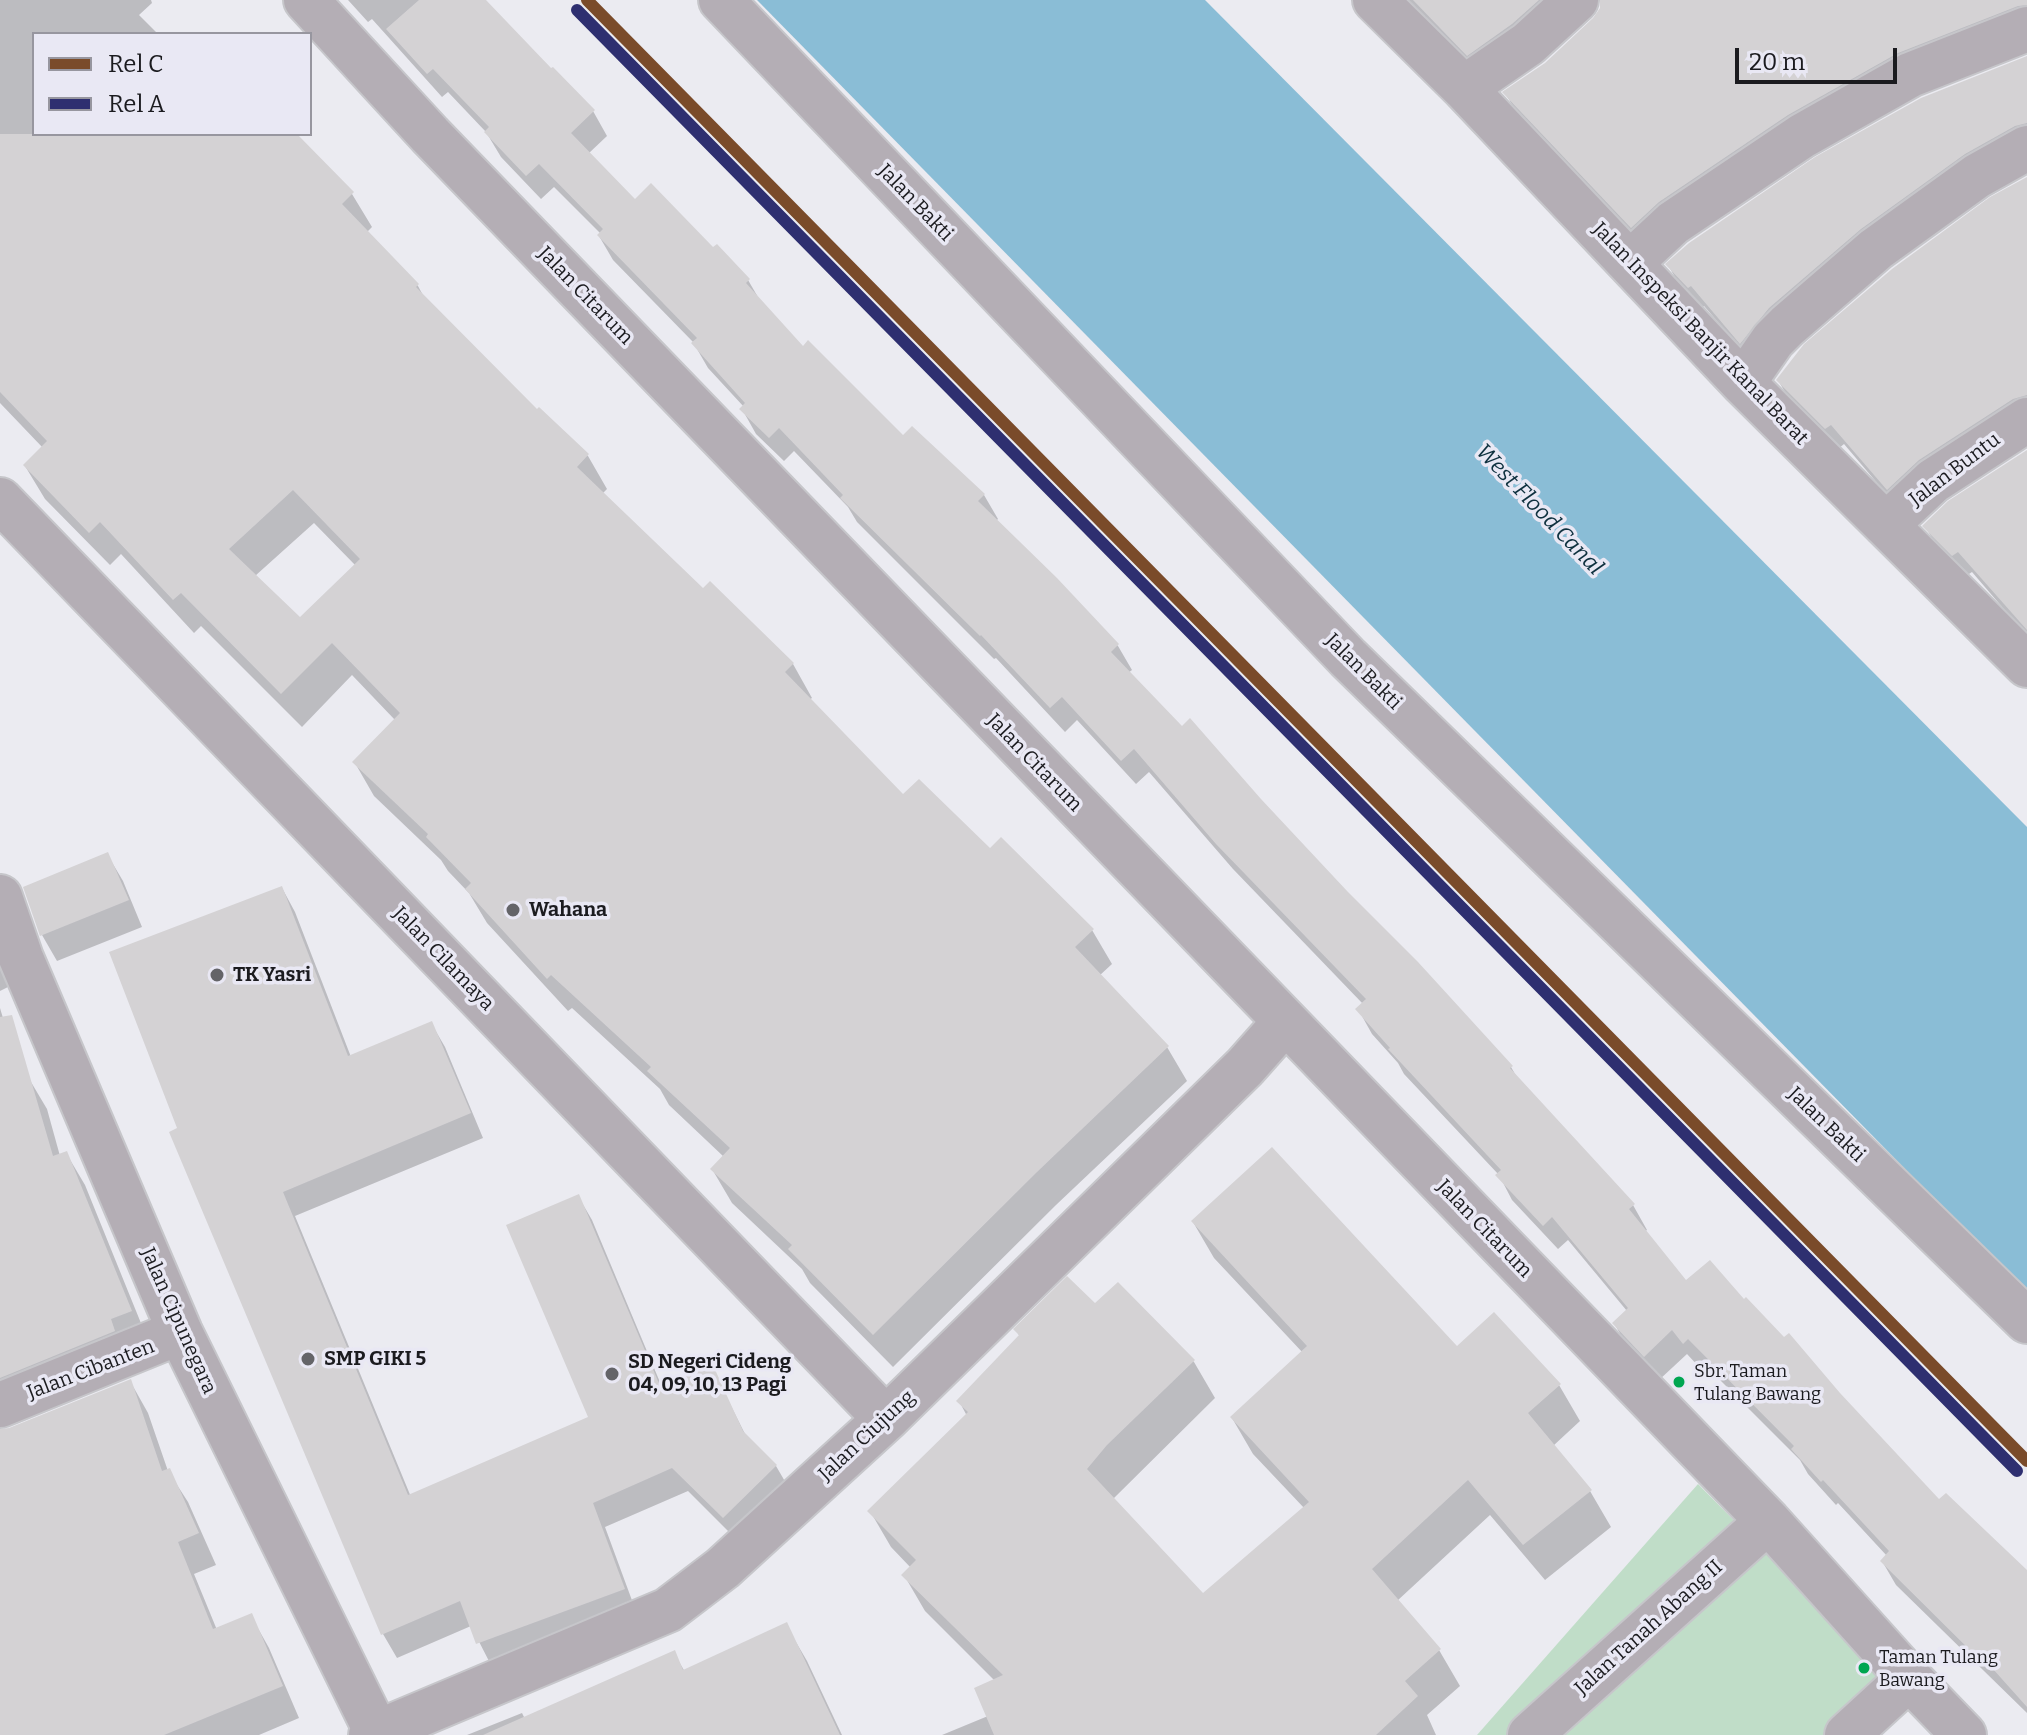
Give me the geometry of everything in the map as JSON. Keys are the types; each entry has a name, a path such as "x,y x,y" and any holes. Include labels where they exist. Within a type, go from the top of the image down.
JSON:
{"street":[{"name":"Jalan Citarum","path":"306,0 430,135 1768,1521 1964,1735"},
{"name":"Jalan Bakti","path":"721,0 1348,658 2027,1321"},
{"name":"Jalan Inspeksi Banjir Kanal Barat","path":"1375,0 1464,88 1743,383 2027,665"},
{"path":"1464,88 1528,44 1576,0"},
{"path":"1630,263 1673,223 1802,136 1910,75 2027,29"},
{"path":"1743,383 1773,340 1876,249 1977,176 2027,148"},
{"name":"Jalan Buntu","path":"1886,525 1933,481 2027,420"},
{"name":"Jalan Cilamaya","path":"0,500 886,1419"},
{"name":"Jalan Cipunegara","path":"0,897 11,963 180,1332 376,1734"},
{"name":"Jalan Ciujung","path":"376,1734 668,1610 760,1536 886,1419 1245,1067 1284,1023"},
{"name":"Jalan Cibanten","path":"0,1405 180,1332"},
{"name":"Jalan Tanah Abang II","path":"1530,1735 1768,1521"},
{"path":"1847,1735 1909,1678"}],"green space":[{"path":"1698,1484 1895,1683 1843,1735 1477,1735"}],"water":[{"name":"West Flood Canal","path":"757,0 1205,0 2027,827 2027,1293"}],"building":[{"path":"419,0 486,0 595,110 571,133 635,199 651,183 713,247 717,244 750,279 746,283 803,346 808,340 903,435 912,426 985,494 978,501 1119,644 1111,652 1182,726 1190,718 1261,799 1513,1066 1510,1068 1635,1204 1629,1209 1686,1280 1710,1260 1744,1299 1746,1297 1784,1337 1789,1333 1939,1499 1946,1493 2027,1570 2027,1707 1993,1669 1991,1671 1880,1561 1889,1551 1791,1449 1794,1446 1688,1339 1683,1344 1672,1330 1644,1357 1612,1323 1628,1308 1552,1217 1543,1226 1495,1175 1501,1170 1388,1049 1355,1009 1366,999 1216,844 1134,749 1121,761 1062,697 1050,708 981,635 840,498 843,495 779,428 769,438 739,409 745,403 691,343 697,338 597,235 603,229 539,164 526,176 484,132 489,127 433,69 427,74 386,29"},
{"path":"1413,0 1539,0 1467,56"},
{"path":"1600,0 2027,0 2027,5 1898,53 1788,115 1659,202 1631,228 1502,92 1545,63 1593,18 1600,8"},
{"path":"2027,56 2027,123 2015,126 1965,154 1861,229 1769,308 1740,344 1691,286 1688,288 1665,264 1689,243 1815,157 1921,98"},
{"path":"0,134 299,136 354,192 342,204 419,284 416,287 537,409 539,407 589,454 577,467 703,588 710,581 794,663 785,672 903,794 919,779 990,848 1001,837 1094,929 1075,947 1169,1046 873,1335 788,1249 792,1245 710,1169 730,1148 647,1071 651,1067 551,975 547,979 465,889 471,883 426,837 428,834 352,762 400,713 332,643 281,694 181,593 173,600 100,522 89,533 23,465 47,441 0,392","holes":["293,490 360,559 300,617 229,549"]},
{"path":"2027,177 2027,395 2013,399 1919,460 1887,490 1831,425 1825,429 1776,380 1804,344 1892,269 1990,197"},
{"path":"2027,450 2027,630 1958,552 1952,556 1922,526 1948,501"},
{"path":"108,852 129,900 40,936 23,887"},
{"path":"282,886 348,1056 432,1021 471,1113 283,1192 408,1495 588,1417 506,1225 579,1194 660,1386 712,1363 743,1431 777,1465 723,1518 672,1468 593,1503 625,1589 476,1644 460,1601 381,1635 169,1132 177,1128 109,952"},
{"path":"12,1015 53,1156 67,1151 132,1311 111,1319 115,1331 0,1378 0,1017"},
{"path":"1272,1147 1457,1346 1494,1312 1561,1384 1528,1413 1592,1490 1523,1545 1468,1480 1372,1569 1441,1649 1405,1681 1418,1696 1376,1735 994,1735 974,1688 1003,1675 901,1575 916,1560 867,1511 968,1412 956,1401 1019,1335 1013,1329 1067,1276 1095,1303 1118,1282 1195,1360 1107,1445 1087,1469 1203,1593 1309,1502 1230,1417 1307,1346 1191,1221"},
{"path":"131,1379 162,1471 170,1468 199,1533 178,1542 213,1629 252,1613 283,1686 164,1735 0,1735 0,1429"},
{"path":"787,1622 840,1735 483,1735 675,1650 683,1670"}],"rail line":[{"name":"C","path":"587,0 2027,1461"},
{"name":"A","path":"577,10 2017,1471"}],"place":[{"name":"Wahana","path":"513,910"},
{"name":"TK Yasri","path":"217,975"},
{"name":"SMP GIKI 5","path":"308,1359"},
{"name":"SD Negeri Cideng 04, 09, 10, 13 Pagi","path":"612,1374"},
{"name":"Sbr. Taman Tulang Bawang","path":"1679,1382"},
{"name":"Taman Tulang Bawang","path":"1864,1668"}]}
